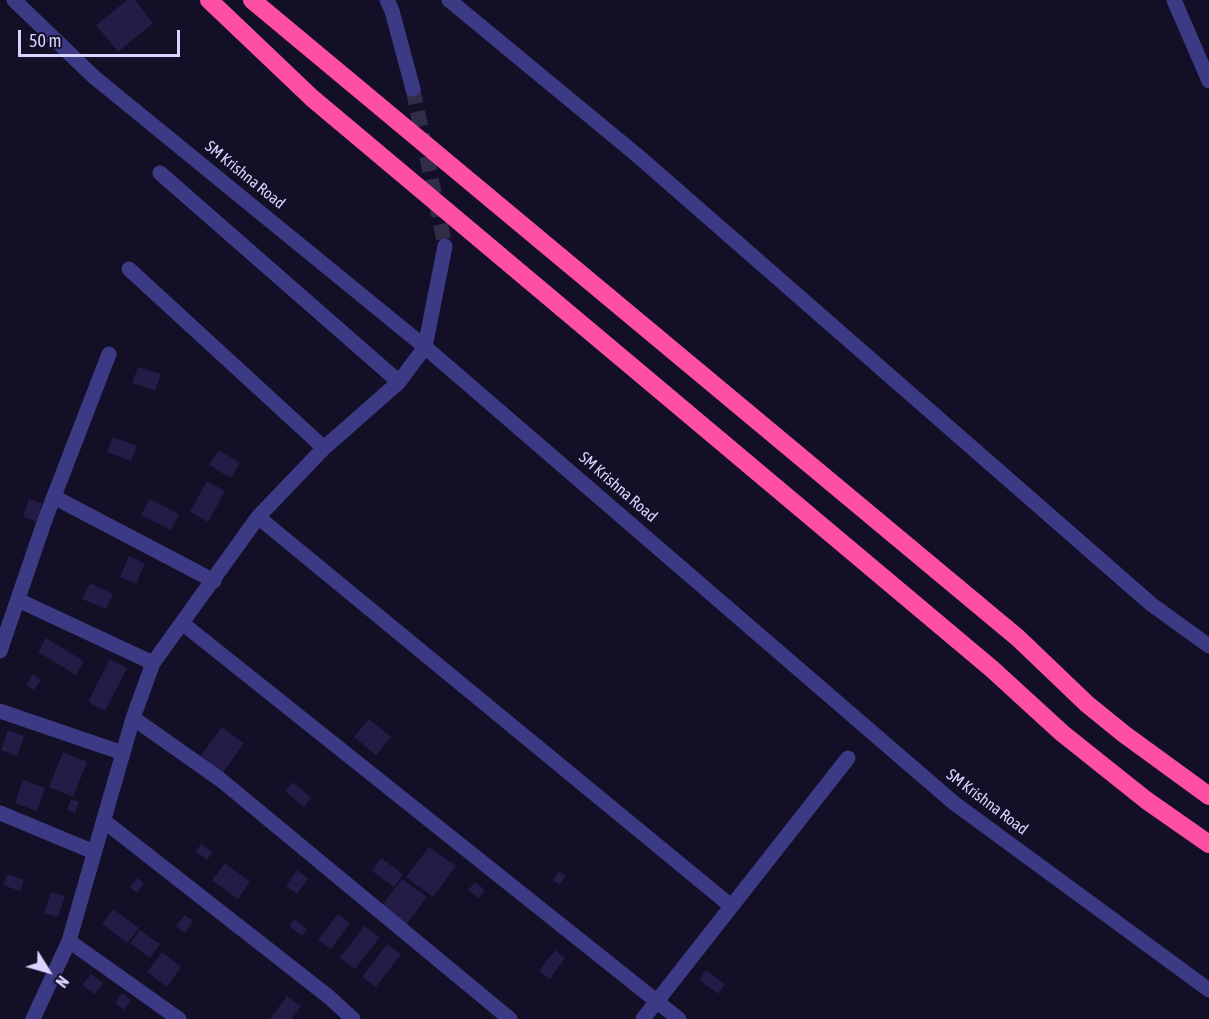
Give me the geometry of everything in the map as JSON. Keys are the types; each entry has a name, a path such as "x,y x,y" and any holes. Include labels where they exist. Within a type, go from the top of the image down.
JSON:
{"highway":[{"path":"208,0 312,98 983,661 1062,733 1146,800 1209,844"},
{"path":"252,0 1018,638 1106,719 1169,769 1209,796"}],"street":[{"name":"SM Krishna Road","path":"14,0 94,77 425,346 954,803 1209,990"},
{"path":"387,0 392,10 413,90"},
{"path":"449,0 638,156 1151,604 1209,646"},
{"path":"1174,0 1209,81"},
{"path":"160,173 399,382"},
{"path":"33,1019 69,941 123,753 153,663 258,517 324,448 399,382 425,346 445,246"},
{"path":"129,268 324,448"},
{"path":"0,651 54,496 108,354"},
{"path":"54,496 214,581"},
{"path":"258,517 731,906"},
{"path":"18,600 153,663"},
{"path":"182,623 679,1019"},
{"path":"0,711 123,753"},
{"path":"134,718 221,780 510,1019"},
{"path":"644,1019 848,758"},
{"path":"0,813 94,852"},
{"path":"104,821 329,997 353,1019"},
{"path":"69,941 179,1019"}],"building":[{"path":"127,0 135,0 153,23 118,52 96,25"},
{"path":"138,367 161,374 155,391 132,383"},
{"path":"113,437 137,446 131,461 107,452"},
{"path":"219,450 240,463 231,478 209,465"},
{"path":"207,481 225,491 208,522 190,512"},
{"path":"29,499 42,503 36,521 23,517"},
{"path":"150,499 179,514 171,530 141,515"},
{"path":"129,556 145,564 136,584 120,577"},
{"path":"90,583 113,594 106,609 82,599"},
{"path":"46,638 84,661 76,675 38,652"},
{"path":"110,659 127,668 105,711 88,702"},
{"path":"33,674 41,680 34,690 26,685"},
{"path":"369,719 391,737 376,755 354,737"},
{"path":"222,727 244,743 222,774 199,758"},
{"path":"8,730 24,736 17,756 1,750"},
{"path":"63,752 87,762 73,797 49,787"},
{"path":"23,780 45,788 37,811 15,803"},
{"path":"293,782 311,798 304,807 285,791"},
{"path":"71,799 79,802 75,813 67,810"},
{"path":"201,844 213,852 207,860 196,851"},
{"path":"429,847 456,866 433,897 406,877"},
{"path":"381,858 403,874 394,887 372,871"},
{"path":"225,863 250,882 238,899 212,880"},
{"path":"297,870 308,879 297,894 286,886"},
{"path":"559,871 566,876 559,885 553,880"},
{"path":"8,874 24,880 20,891 3,885"},
{"path":"137,878 144,883 137,893 130,887"},
{"path":"402,879 427,897 406,925 381,907"},
{"path":"475,882 485,890 479,898 468,890"},
{"path":"51,892 65,896 58,917 44,913"},
{"path":"113,909 139,928 127,943 102,924"},
{"path":"338,914 350,923 331,949 318,940"},
{"path":"185,915 193,921 185,933 176,926"},
{"path":"294,919 307,929 302,936 289,926"},
{"path":"364,926 380,937 355,969 340,958"},
{"path":"140,930 160,944 150,958 130,943"},
{"path":"387,944 401,954 376,987 362,977"},
{"path":"555,950 565,958 550,979 539,971"},
{"path":"162,952 181,967 167,987 147,972"},
{"path":"706,970 725,984 718,994 699,980"},
{"path":"91,974 103,983 95,994 82,985"},
{"path":"122,993 131,1000 124,1010 115,1003"},
{"path":"287,996 301,1006 292,1019 270,1019"}],"tunnel":[{"path":"413,89 445,246"}]}
